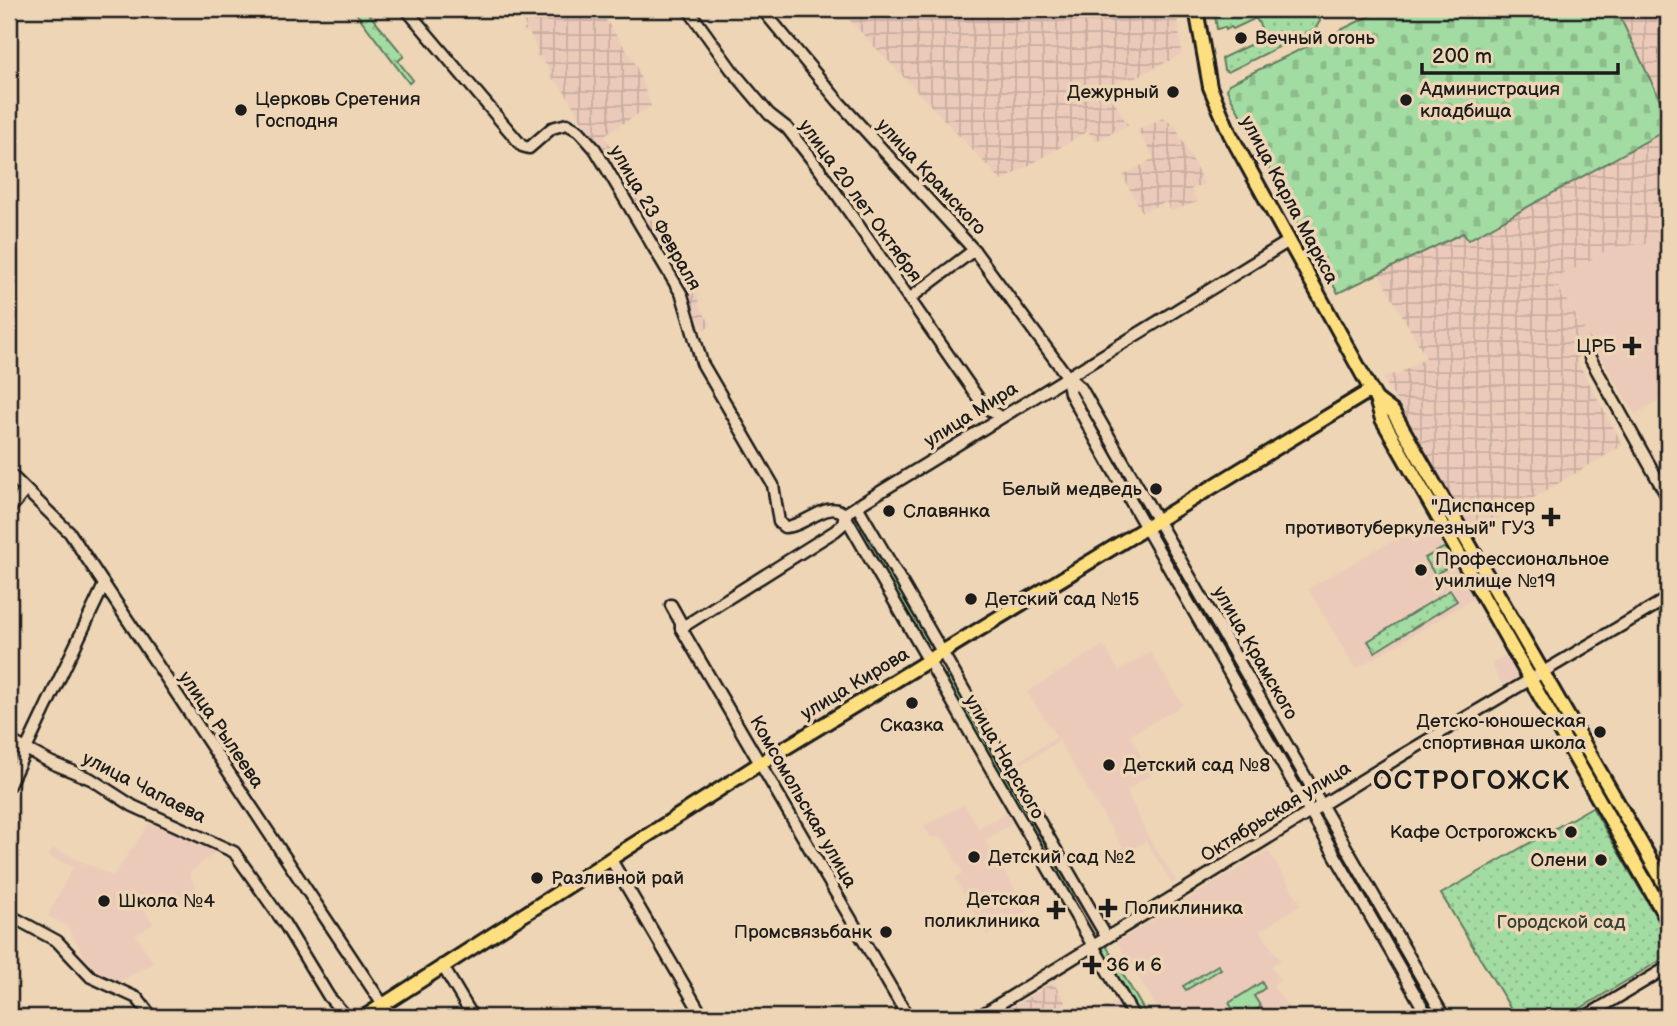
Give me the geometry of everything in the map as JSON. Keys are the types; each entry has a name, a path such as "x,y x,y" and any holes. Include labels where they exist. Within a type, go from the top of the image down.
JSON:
{"main road":[{"name":"улица Карла Маркса","path":"1196,9 1210,87 1230,134 1374,395 1386,426 1668,921"},
{"name":"улица Карла Маркса","path":"1374,395 1393,412 1668,890"},
{"name":"улица Кирова","path":"363,1017 759,764 1158,520 1374,395"},
{"path":"1585,775 1598,768"}],"street":[{"name":"улица 23 Февраля","path":"406,9 522,146 529,148 552,128 567,124 579,131 595,149 682,295 702,363 773,485 779,523 784,527 794,528 827,510 833,509 844,514"},
{"name":"улица 20 лет Октября","path":"688,9 730,69 769,114 787,128 820,170 983,405 1000,417"},
{"name":"улица Крамского","path":"762,9 839,102 974,250 1067,376 1081,388 1444,1017"},
{"name":"улица Мира","path":"681,628 835,531 842,525 844,514 1289,241"},
{"path":"909,299 974,250"},
{"path":"1590,358 1668,498"},
{"name":"улица Крамского","path":"1067,376 1070,393 1145,529 1311,811 1428,1017"},
{"name":"улица Рылеева","path":"9,473 70,533 391,1017"},
{"path":"9,509 25,491"},
{"name":"улица Нарского","path":"857,506 944,652 1106,936"},
{"name":"улица Нарского","path":"844,514 1134,1017"},
{"path":"9,785 104,585"},
{"name":"Октябрьская улица","path":"978,1017 1322,804 1668,598"},
{"name":"Комсомольская улица","path":"671,604 681,628 759,764 908,1017"},
{"name":"улица Чапаева","path":"9,740 52,763 91,779 133,806 234,852 284,923 330,998 348,1017"},
{"path":"610,858 703,1017"},
{"path":"9,915 57,941 91,977 137,998 152,1017"},
{"path":"1395,960 1407,953"},
{"path":"442,965 473,1017"},
{"path":"1585,1017 1668,967"}],"shaded area":[{"path":"512,9 598,9 634,61 651,106 604,135 698,296 699,305 711,325 704,329 563,89 550,76 552,74 540,56 535,54 538,51 528,30 523,30 526,28 522,16 517,12 515,14"},
{"path":"839,9 1176,9 1182,54 1107,89 1128,125 1095,141 1088,131 1002,181"},
{"path":"1616,9 1668,9 1668,116"},
{"path":"1163,118 1175,126 1204,184 1191,189 1197,202 1171,211 1166,202 1142,212 1123,176 1154,158 1138,130"},
{"path":"1668,129 1668,233 1645,244 1613,247 1554,280 1595,347 1576,359 1623,445 1473,534 1383,378 1390,374 1397,375 1426,357 1378,273 1463,233 1469,240"},
{"path":"1668,233 1668,395 1635,414 1554,280 1613,247 1645,244"},
{"path":"1432,518 1476,597 1356,669 1308,589"},
{"name":"Детский сад №8","path":"1103,645 1119,671 1150,652 1183,705 1130,735 1151,775 1126,790 1148,837 1176,881 1172,883 1146,841 1126,853 1059,741 1018,766 1016,763 1057,737 1027,692"},
{"path":"1509,653 1519,671 1516,679 1503,686 1491,664"},
{"name":"Детский сад №2","path":"964,804 979,828 1007,813 1013,823 985,840 1028,911 987,935 955,879 963,873 942,837 931,837 924,826"},
{"name":"Школа №4","path":"152,820 218,850 189,873 197,893 174,909 162,894 143,908 153,924 136,935 153,963 118,982 101,978 96,976 66,925 48,916 73,867 49,856 53,848 113,876"},
{"path":"1268,851 1301,904 1260,931 1280,960 1271,966 1280,980 1273,986 1295,1017 1163,1017 1117,942"},
{"path":"1053,982 1066,1003 1056,1009 1060,1017 997,1017"},
{"path":"1118,1001 1127,1017 1090,1017"}],"green space":[{"path":"353,9 365,9 404,56 398,61 413,80 409,83"},
{"path":"1214,9 1317,9 1320,21 1315,29 1228,72 1224,70 1222,58 1266,37 1256,18 1233,29 1217,29"},
{"path":"1384,9 1616,9 1668,116 1668,129 1468,240 1463,233 1338,293 1297,225 1227,90 1229,84"},
{"path":"1082,397 1146,508 1141,511 1077,400"},
{"path":"1398,430 1530,657 1523,660 1394,432"},
{"path":"859,517 932,641 925,645 853,521"},
{"path":"1445,547 1454,563 1435,575 1425,558"},
{"path":"1171,548 1314,796 1308,800 1165,552"},
{"path":"1450,590 1457,601 1375,652 1368,641"},
{"path":"951,673 1077,894 1070,898 941,678"},
{"path":"1546,684 1592,765 1585,769 1539,688"},
{"path":"1597,774 1668,899 1668,913 1590,778"},
{"name":"Городской сад","path":"1592,807 1668,937 1666,957 1566,1017 1516,1017 1441,894"},
{"path":"1326,817 1396,939 1390,942 1320,820"},
{"path":"1105,944 1148,1017 1140,1017 1099,947"},
{"path":"1410,964 1440,1017 1432,1017 1404,967"},
{"path":"1218,965 1221,969 1186,990 1183,986"},
{"path":"1262,982 1265,988 1254,996 1261,1007 1238,1017 1229,1003"}],"place":[{"name":"Вечный огонь","path":"1241,38"},
{"name":"Дежурный","path":"1173,92"},
{"name":"Администрация кладбища","path":"1406,100"},
{"name":"Церковь Сретения Господня","path":"241,110"},
{"name":"ЦРБ","path":"1632,346"},
{"name":"Белый медведь","path":"1156,489"},
{"name":"Славянка","path":"889,511"},
{"name":"\"Диспансер противотуберкулезный\" ГУЗ","path":"1551,517"},
{"name":"Профессиональное училище №19","path":"1421,570"},
{"name":"Детский сад №15","path":"971,599"},
{"name":"Сказка","path":"912,703"},
{"name":"Детско-юношеская спортивная школа","path":"1600,732"},
{"name":"Детский сад №8","path":"1109,765"},
{"name":"Кафе Острогожскъ","path":"1571,832"},
{"name":"Детский сад №2","path":"974,857"},
{"name":"Олени","path":"1601,860"},
{"name":"Разливной рай","path":"537,878"},
{"name":"Школа №4","path":"104,901"},
{"name":"Поликлиника","path":"1108,908"},
{"name":"Детская поликлиника","path":"1056,910"},
{"name":"Промсвязьбанк","path":"886,932"},
{"name":"36 и 6","path":"1092,965"}],"district":[{"name":"ОСТРОГОЖСК","path":"1472,781"}]}
